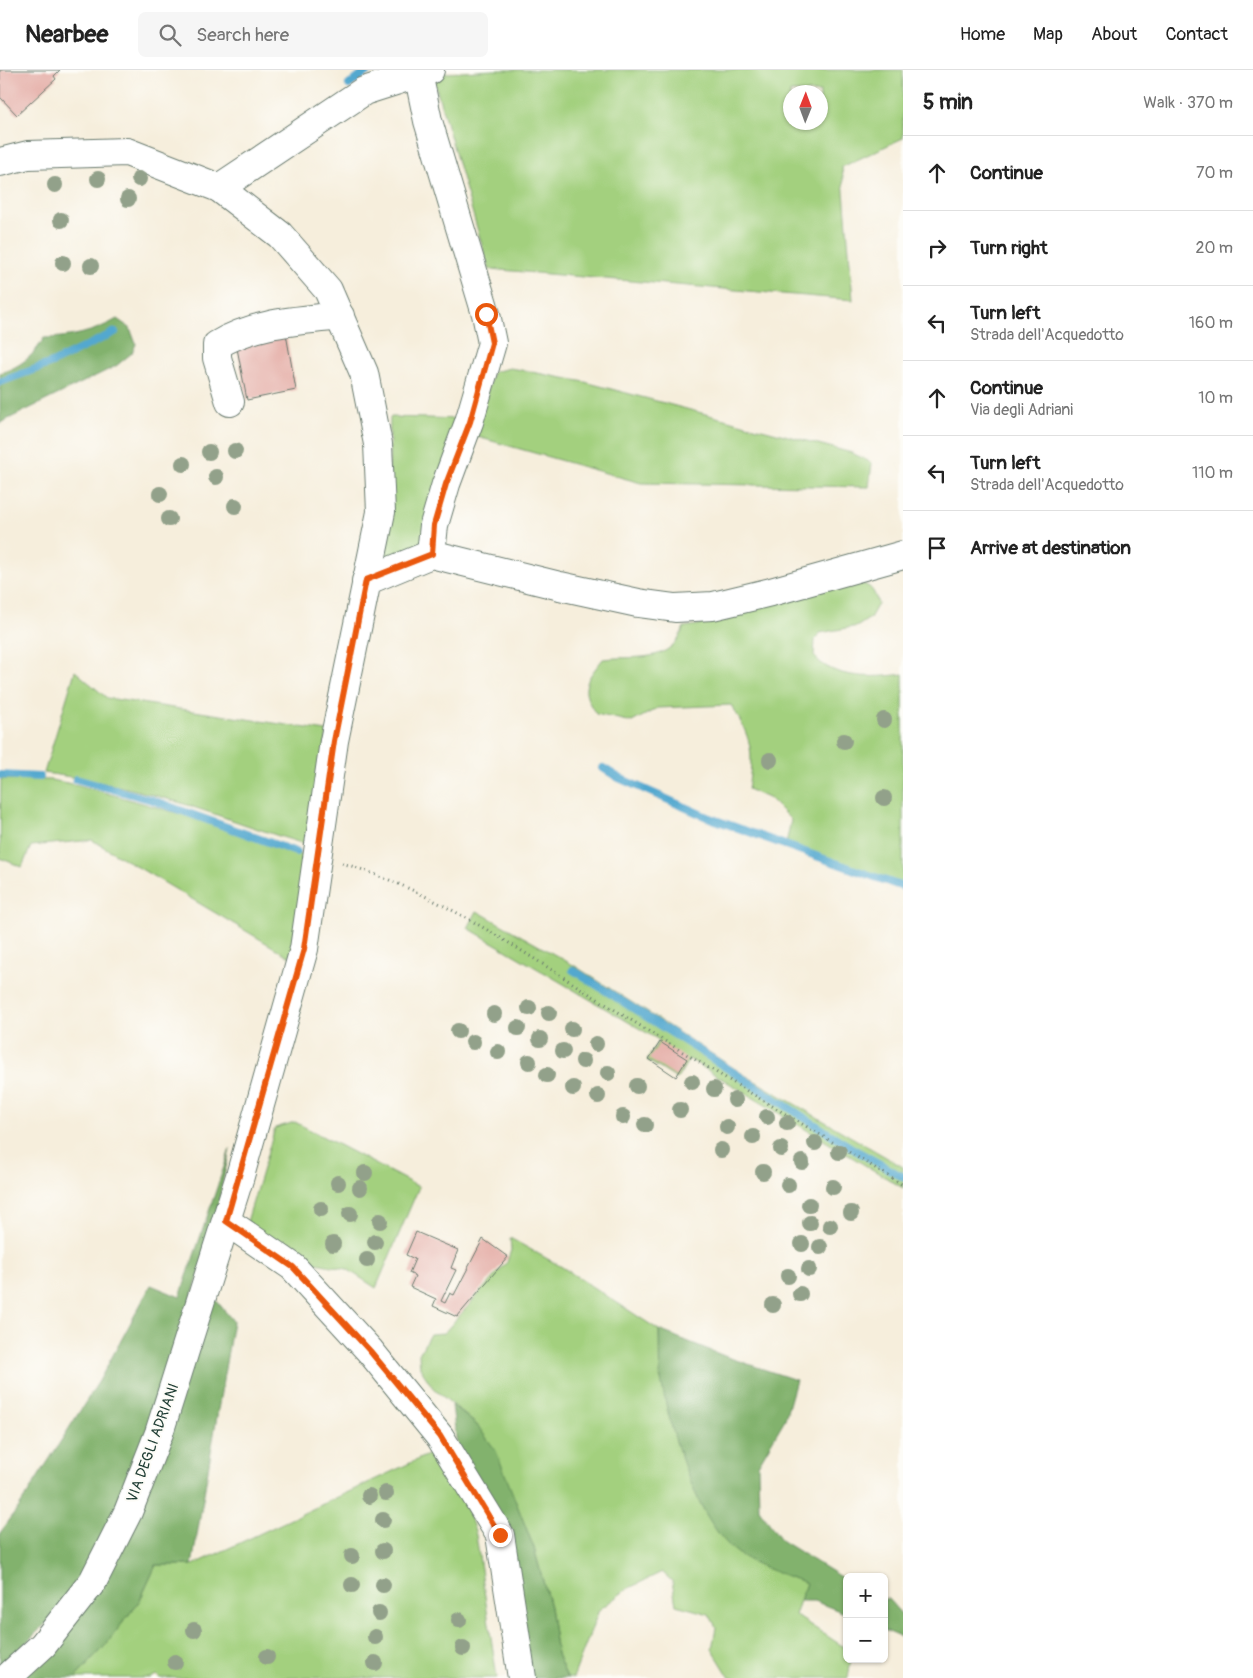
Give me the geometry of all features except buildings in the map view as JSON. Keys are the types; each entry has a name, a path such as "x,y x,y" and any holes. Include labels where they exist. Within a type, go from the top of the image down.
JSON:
{"street":[{"path":"219,188 364,91 424,72 428,121 486,314 492,343 470,422 446,484 434,525 432,554"},
{"name":"VIA DEGLI ADRIANI","path":"0,162 28,155 127,152 219,188 280,235 328,290 364,373 378,444 381,512 334,741 304,949 240,1176 159,1433 128,1512 93,1581 43,1645 7,1678"},
{"path":"230,402 217,358 217,345 234,334 266,325 340,316"},
{"path":"366,580 432,554 569,588 638,603 676,608 713,606 903,554"},
{"path":"226,1221 293,1267 370,1351 440,1436 500,1535 522,1678"}],"path":[{"path":"318,855 385,878 478,924 725,1079 903,1185"}],"green space":[{"path":"493,70 903,70 903,138 842,167 853,300 489,269 432,74"},
{"path":"117,319 130,328 136,344 132,353 116,366 0,423 0,373 14,368 26,360 44,338 82,333"},
{"path":"510,368 585,382 852,453 872,463 869,487 641,483 474,436 493,372"},
{"path":"390,417 465,419 425,549 377,568 389,486"},
{"path":"842,582 870,587 878,604 870,618 858,626 820,633 815,640 814,656 832,670 855,676 903,674 903,885 786,844 791,820 770,799 748,789 751,765 750,746 743,727 731,705 658,708 632,722 596,714 587,698 586,685 588,679 603,659 651,656 661,653 678,639 684,627 728,620 752,608"},
{"path":"75,671 107,698 327,731 311,846 147,793 96,781 44,773"},
{"path":"1,779 51,780 78,785 216,824 310,858 290,957 92,840 31,846 22,867 0,858"},
{"path":"477,911 575,966 743,1074 903,1167 903,1188 689,1059 677,1079 647,1060 659,1040 468,928"},
{"path":"295,1122 419,1187 376,1288 347,1269 306,1261 246,1225 275,1128"},
{"path":"230,1149 210,1242 127,1490 66,1604 0,1668 0,1533 19,1507 99,1381 151,1285 180,1297"},
{"path":"510,1238 562,1267 659,1330 660,1377 742,1556 806,1583 795,1615 843,1646 843,1663 850,1663 848,1678 730,1678 712,1649 716,1627 709,1614 676,1605 672,1581 662,1572 627,1589 599,1610 573,1678 567,1678 557,1654 550,1607 534,1548 515,1501 477,1425 433,1388 420,1368 419,1354 430,1334 444,1333 507,1262 511,1250"},
{"path":"212,1295 233,1321 192,1565 156,1565 140,1600 104,1647 75,1678 14,1678 111,1567"},
{"path":"659,1330 727,1357 796,1380 785,1419 758,1465 759,1509 782,1541 843,1579 843,1612 814,1601 800,1601 806,1583 765,1568 742,1556 726,1543 712,1524 688,1476 679,1449 665,1400 659,1361"},
{"path":"452,1405 477,1425 496,1451 534,1548 550,1607 557,1654 567,1678 525,1678 507,1550 457,1446"},
{"path":"440,1449 464,1498 476,1535 497,1678 160,1678 156,1675 151,1678 75,1678 104,1647 140,1600 156,1565 193,1565"},
{"path":"888,1599 903,1616 903,1638 888,1632"}],"waterway":[{"path":"349,85 369,70"},
{"path":"0,382 52,363 115,332"},
{"path":"603,768 619,778 707,817 903,887"},
{"path":"0,775 40,777"},
{"path":"76,779 152,800 296,852"},
{"path":"573,970 855,1150 903,1177"}],"route":[{"path":"486,314 492,343 470,422 446,484 434,525 432,554 366,580 334,741 304,949 226,1221 293,1267 370,1351 440,1436 500,1535"}]}
